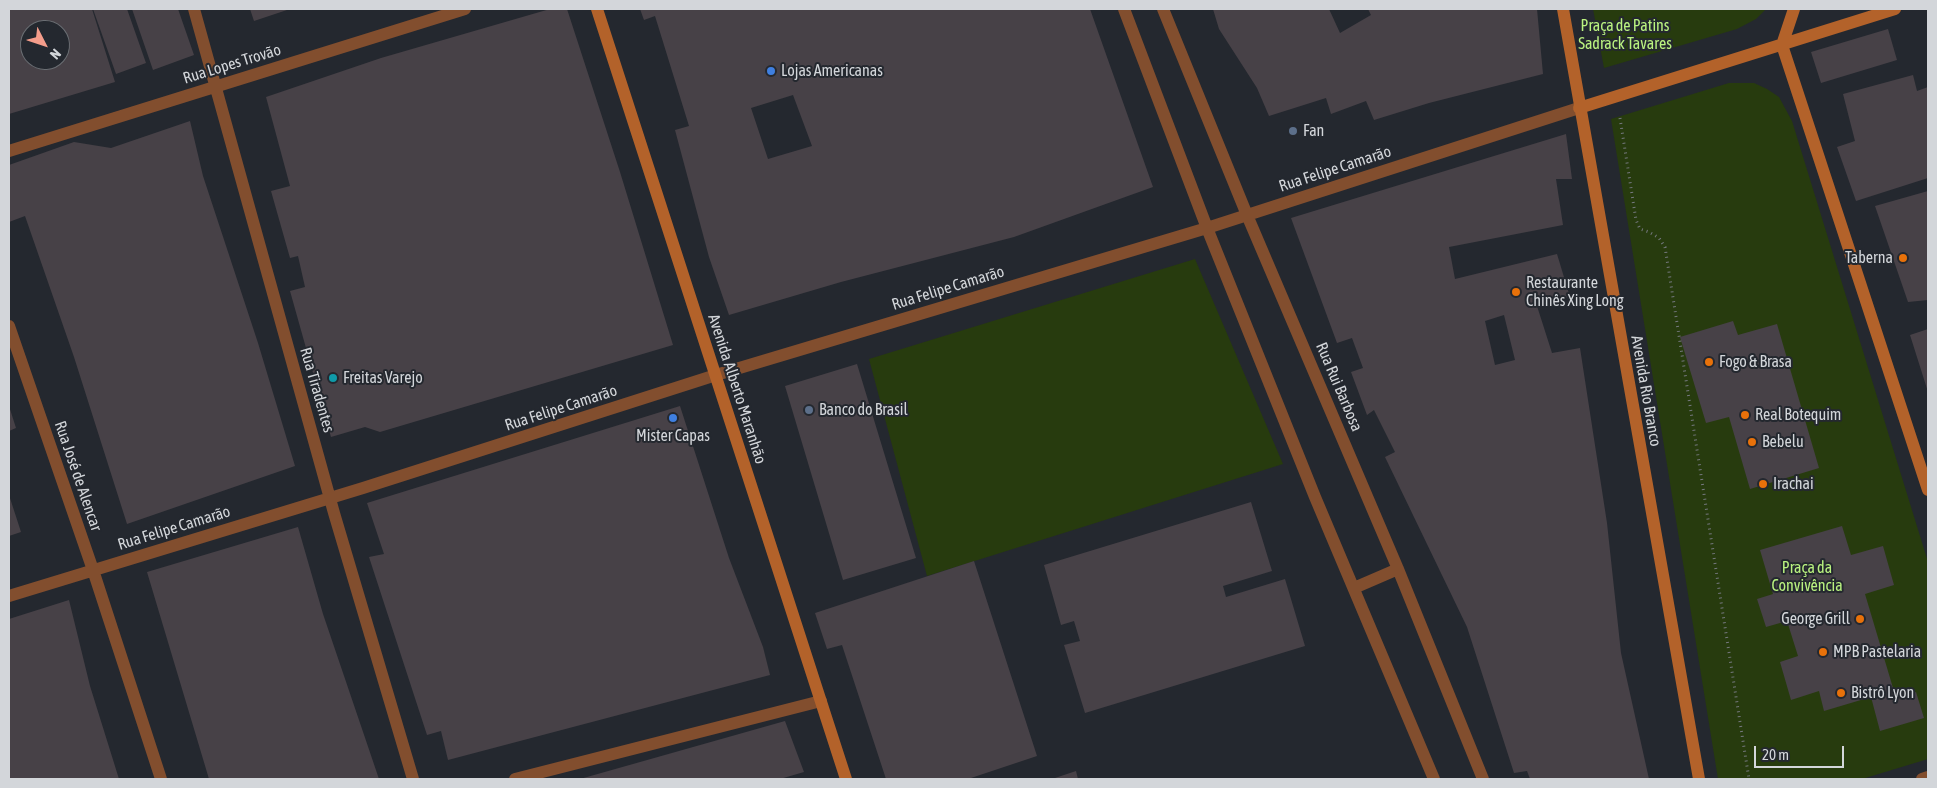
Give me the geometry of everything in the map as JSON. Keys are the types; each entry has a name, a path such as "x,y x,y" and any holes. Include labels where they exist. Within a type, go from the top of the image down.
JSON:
{"main road":[{"name":"Avenida Alberto Maranhão","path":"597,9 846,779"},
{"name":"Avenida Rio Branco","path":"1563,9 1699,779"},
{"path":"1794,9 1782,45 1928,490"},
{"name":"Rua Felipe Camarão","path":"1579,108 1895,9"}],"street":[{"name":"Rua Tiradentes","path":"194,9 330,498 413,779"},
{"name":"Rua Lopes Trovão","path":"9,151 466,9"},
{"path":"1124,9 1208,228 1315,496 1434,779"},
{"name":"Rua Rui Barbosa","path":"1162,9 1247,215 1398,570 1483,779"},
{"name":"Rua Felipe Camarão","path":"9,596 330,498 716,376 1208,228 1579,108"},
{"name":"Rua José de Alencar","path":"9,326 93,570 161,779"},
{"path":"1354,588 1398,570"},
{"path":"515,779 821,701"},
{"path":"1922,779 1928,777"}],"path":[{"path":"1617,96 1636,220 1640,229 1659,238 1665,247 1749,779"}],"green space":[{"name":"Praça de Patins Sadrack Tavares","path":"1593,9 1766,9 1756,19 1737,29 1604,68"},
{"name":"Praça da Convivência","path":"1729,83 1754,83 1767,89 1779,97 1792,121 1928,562 1928,759 1862,779 1718,779 1611,119"},
{"path":"1195,259 1283,464 927,576 869,359"}],"building":[{"path":"9,9 92,9 115,82 9,114"},
{"path":"93,9 127,9 146,63 116,74"},
{"path":"132,9 178,9 194,55 153,70"},
{"path":"250,9 290,9 254,21"},
{"path":"550,9 567,9 620,172 673,345 380,432 365,427 331,437 290,291 305,287 298,256 290,258 271,191 290,186 266,97 381,58"},
{"path":"640,9 1090,9 1153,187 1014,237 841,282 729,315 709,257 675,130 689,126 655,16 644,20","holes":["793,95 812,146 768,159 751,108"]},
{"path":"1213,9 1329,9 1340,33 1371,15 1368,9 1537,9 1543,74 1429,103 1374,120 1366,101 1331,114 1326,98 1269,116 1257,88 1219,29"},
{"path":"1888,29 1897,60 1821,83 1811,52"},
{"path":"1913,75 1917,91 1928,87 1928,178 1856,201 1837,147 1855,141 1843,94"},
{"path":"190,121 203,176 258,343 295,466 127,524 74,357 25,216 9,222 9,165 74,142 111,148"},
{"path":"1566,134 1572,179 1556,179 1563,225 1449,247 1455,279 1557,254 1570,297 1537,306 1552,353 1580,348 1607,523 1621,653 1649,779 1530,779 1527,771 1514,773 1467,627 1385,457 1395,452 1374,410 1367,415 1351,372 1363,368 1352,338 1337,343 1291,218","holes":["1504,315 1515,360 1495,365 1485,321"]},
{"path":"1928,191 1928,300 1908,302 1875,206"},
{"path":"1733,321 1738,335 1777,324 1819,468 1750,489 1729,417 1706,423 1680,337"},
{"path":"1928,329 1928,392 1910,335"},
{"path":"857,364 916,558 843,580 785,386"},
{"path":"9,406 16,428 9,431"},
{"path":"680,406 729,558 763,647 770,675 448,760 441,731 427,735 369,557 384,554 367,503"},
{"path":"9,495 21,532 9,536"},
{"path":"1251,502 1272,571 1223,586 1226,597 1285,579 1305,646 1085,713 1064,645 1080,641 1074,621 1061,625 1044,565"},
{"path":"1842,526 1851,555 1883,546 1894,585 1865,594 1896,698 1916,692 1924,718 1880,731 1871,697 1824,711 1819,691 1791,700 1780,662 1798,656 1787,621 1766,627 1757,599 1773,594 1760,550"},
{"path":"298,527 323,614 379,779 209,779 147,572"},
{"path":"974,561 1037,756 968,779 886,779 842,645 827,649 815,613"},
{"path":"69,600 90,686 119,779 9,779 9,619"},
{"path":"785,721 804,772 780,779 580,779"},
{"path":"1076,771 1078,779 1052,779"}],"place":[{"name":"Lojas Americanas","path":"771,71"},
{"name":"Fan","path":"1293,131"},
{"name":"Taberna","path":"1903,258"},
{"name":"Restaurante Chinês Xing Long","path":"1516,292"},
{"name":"Fogo & Brasa","path":"1709,362"},
{"name":"Freitas Varejo","path":"333,378"},
{"name":"Banco do Brasil","path":"809,410"},
{"name":"Real Botequim","path":"1745,415"},
{"name":"Mister Capas","path":"673,418"},
{"name":"Bebelu","path":"1752,442"},
{"name":"Irachai","path":"1763,484"},
{"name":"George Grill","path":"1860,619"},
{"name":"MPB Pastelaria","path":"1823,652"},
{"name":"Bistrô Lyon","path":"1841,693"}]}
